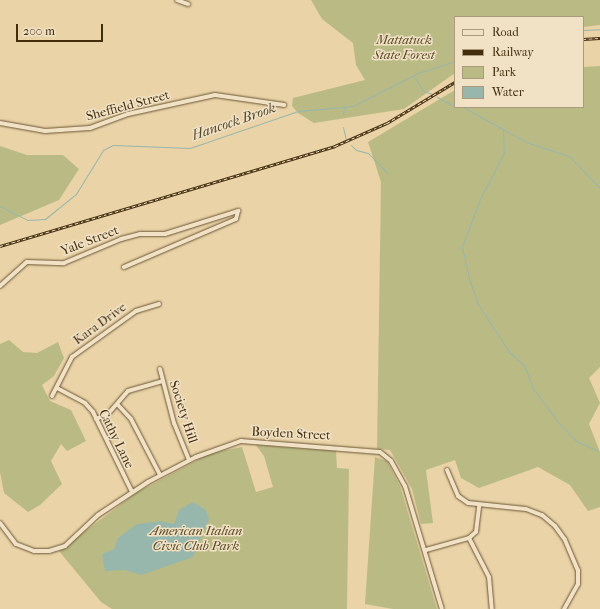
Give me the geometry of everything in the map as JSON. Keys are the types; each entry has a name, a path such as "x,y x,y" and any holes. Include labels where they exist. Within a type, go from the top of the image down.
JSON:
{"street":[{"path":"177,0 188,4"},
{"name":"Sheffield Street","path":"0,123 45,131 90,128 128,114 215,95 284,105"},
{"name":"Yale Street","path":"0,286 27,262 64,263 140,234 165,234 195,226 235,210 239,214 236,219 124,267"},
{"path":"195,226 199,236"},
{"name":"Kara Drive","path":"52,396 72,357 136,311 159,304"},
{"name":"Society Hill","path":"160,369 189,460"},
{"path":"96,419 118,405 128,391 163,381"},
{"name":"Cathy Lane","path":"57,388 85,403 96,419 132,492"},
{"path":"118,405 131,419 160,475"},
{"name":"Boyden Street","path":"0,523 16,544 34,551 49,551 65,546 92,520 132,492 160,475 189,460 249,441 380,452 391,461 405,486 426,550 442,609"},
{"path":"447,470 458,496 480,506 526,509 542,515 555,526 565,540 578,570 572,599 564,609"},
{"path":"426,550 469,538 476,532 480,506"},
{"path":"469,538 489,577 492,609"}],"green space":[{"name":"Mattatuck State Forest","path":"311,0 600,0 600,25 584,27 584,16 454,16 454,74 404,109 314,123 298,113 292,106 293,98 365,80 356,65 353,43 322,19"},
{"path":"600,66 600,367 589,378 600,403 589,424 600,452 600,507 588,511 570,485 538,467 479,488 461,478 455,460 426,470 433,523 421,524 412,489 390,450 377,449 381,182 368,142 454,91 454,108 584,108 584,67"},
{"path":"0,146 27,155 63,155 79,169 59,200 0,225"},
{"path":"9,340 23,352 37,353 58,342 64,358 54,376 42,385 50,401 71,410 86,441 67,451 61,444 51,461 62,484 40,505 28,512 4,493 0,472 0,344"},
{"name":"American Italian Civic Club Park","path":"256,445 336,451 337,468 349,469 347,609 112,609 101,602 59,551 136,493 211,453 242,447 256,492 273,487 264,456"},
{"path":"375,457 387,461 400,486 437,609 393,609 365,604"}],"water":[{"path":"193,502 206,510 209,519 193,557 141,575 125,570 105,571 102,554 114,549 118,538 137,524 160,521 174,524 179,510"}],"waterway":[{"name":"Hancock Brook","path":"584,30 600,29"},
{"name":"Hancock Brook","path":"0,206 27,220 45,219 76,194 103,150 113,145 190,148 298,111 353,106 418,73 454,61"},
{"path":"414,76 423,91 432,94"},
{"path":"437,97 454,106"},
{"path":"343,115 344,108"},
{"path":"465,108 526,142 569,156 600,188"},
{"path":"343,127 346,140"},
{"path":"503,130 504,153 480,199 462,247 470,281 478,304 510,353 524,365 533,388 556,420 576,441 598,451"},
{"path":"351,145 356,150 368,153 387,173"}],"railway":[{"path":"584,39 600,38"},
{"path":"0,246 335,146 387,123 454,83"}]}
